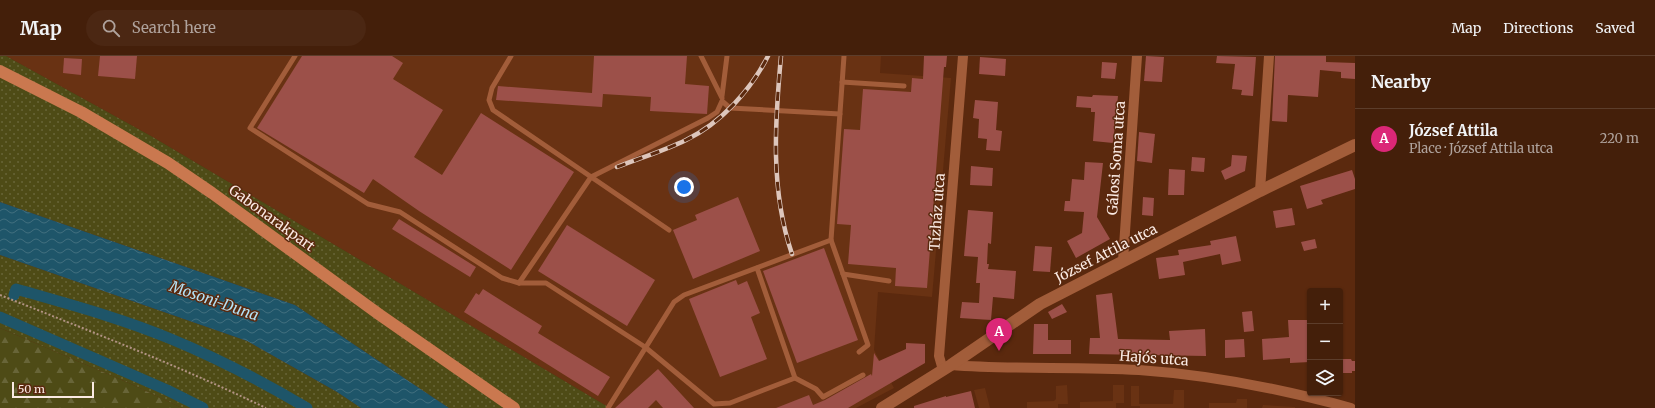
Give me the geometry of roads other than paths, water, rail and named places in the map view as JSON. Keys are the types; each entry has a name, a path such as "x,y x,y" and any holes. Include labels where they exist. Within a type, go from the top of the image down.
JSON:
{"main road":[{"name":"Gabonarakpart","path":"0,71 81,112 168,163 212,192 380,315 514,408"}],"street":[{"name":"Tízház utca","path":"947,368 939,356 963,56"},
{"name":"Gálosi Soma utca","path":"1123,261 1137,56"},
{"path":"1260,191 1269,56"},
{"name":"József Attila utca","path":"882,408 947,368 1040,304 1260,191 1355,145"},
{"name":"Hajós utca","path":"947,368 1138,370 1216,377 1314,398 1351,408"}],"lane":[{"path":"295,56 250,128 368,204 400,212 502,278 519,283 546,284 646,347 714,404 730,403 795,378"},
{"path":"511,56 492,88 488,100 493,110 669,230"},
{"path":"701,56 722,99 730,108 840,114"},
{"path":"519,283 591,177 708,118 717,112 722,99 727,56"},
{"path":"844,56 831,240 868,345 859,352"},
{"path":"842,82 904,86"},
{"path":"608,408 674,302 684,295 831,240"},
{"path":"757,268 795,378 816,389 823,397 863,375"},
{"path":"843,274 889,281"}],"water":[{"name":"Mosoni-Duna","path":"0,202 295,305 449,408 361,408 337,392 247,341 0,255"}],"waterway":[{"path":"14,295 16,289 152,331 223,362 307,408"},
{"path":"0,317 167,390 203,408"}],"railway":[{"path":"617,167 678,144 699,133 723,115 744,93 761,69 768,56"},
{"path":"781,56 776,131 777,181 785,230 792,254"}],"place":[{"name":"József Attila","path":"999,351"}]}
